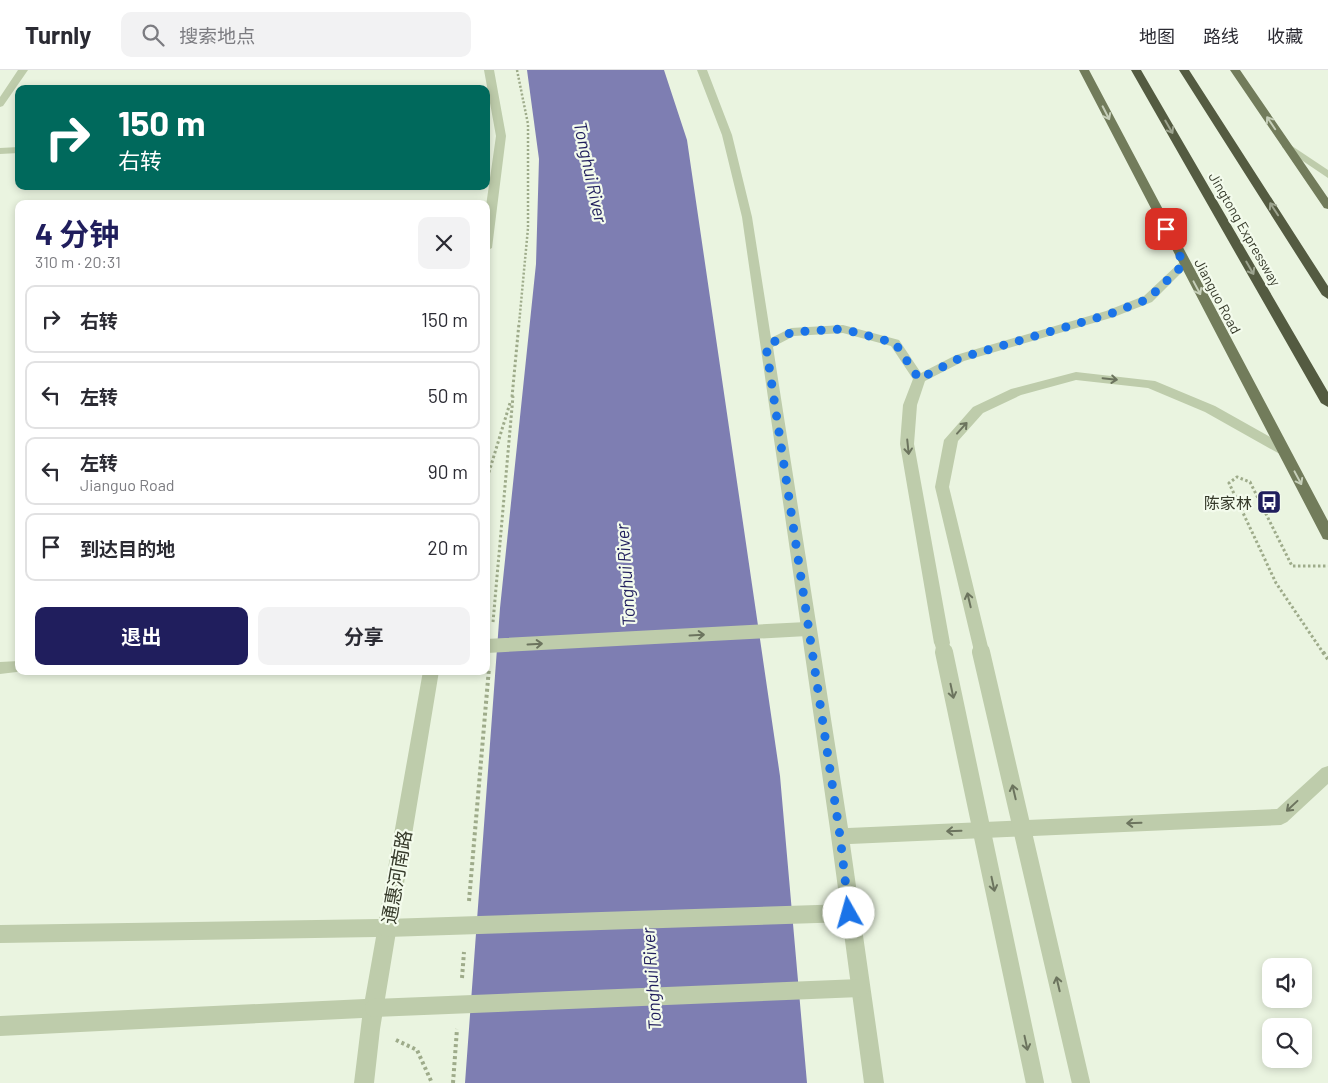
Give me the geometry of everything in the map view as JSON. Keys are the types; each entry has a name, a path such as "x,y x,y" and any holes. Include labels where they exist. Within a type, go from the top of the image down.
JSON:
{"highway":[{"name":"Jingtong Expressway","path":"1136,70 1328,403"},
{"name":"Jingtong Expressway","path":"1184,70 1328,295"}],"main road":[{"name":"Jianguo Road","path":"1084,70 1184,264 1328,535"},
{"path":"1235,70 1328,206"}],"street":[{"path":"0,104 23,70"},
{"path":"489,70 497,136 490,207"},
{"path":"702,70 727,135 747,217 807,629 840,836 849,913 874,1083"},
{"path":"1286,145 1328,175"},
{"path":"0,151 15,150"},
{"path":"1035,1083 942,643 907,444 910,405 919,379 960,358 1110,314 1148,299 1184,264"},
{"path":"766,346 792,332 843,329 895,343 919,379"},
{"path":"1081,1083 942,487 951,440 978,410 1016,392 1076,376 1150,384 1210,408 1283,450"},
{"path":"490,646 807,629"},
{"path":"0,668 15,668"},
{"name":"通惠河南路","path":"364,1083 370,1029 430,675"},
{"path":"840,836 1281,817 1328,773"},
{"path":"0,934 387,928 849,913"},
{"path":"0,1026 860,988"}],"path":[{"path":"493,625 528,228 528,124 517,70"},
{"path":"490,469 513,396"},
{"path":"1328,566 1292,566 1250,482 1237,477 1229,483 1276,583 1328,659"},
{"path":"468,904 488,675"},
{"path":"461,983 465,944"},
{"path":"453,1083 458,1023"},
{"path":"370,1029 417,1050 432,1083"}],"water":[{"name":"Tonghui River","path":"527,70 664,70 687,140 780,776 807,1083 465,1083 500,608 536,264 539,159"}],"place":[{"name":"陈家林","path":"1269,502"}],"route":[{"path":"849,913 840,836 807,629 766,346 792,332 843,329 895,343 919,379 960,358 1110,314 1148,299 1184,264 1166,229"}]}
